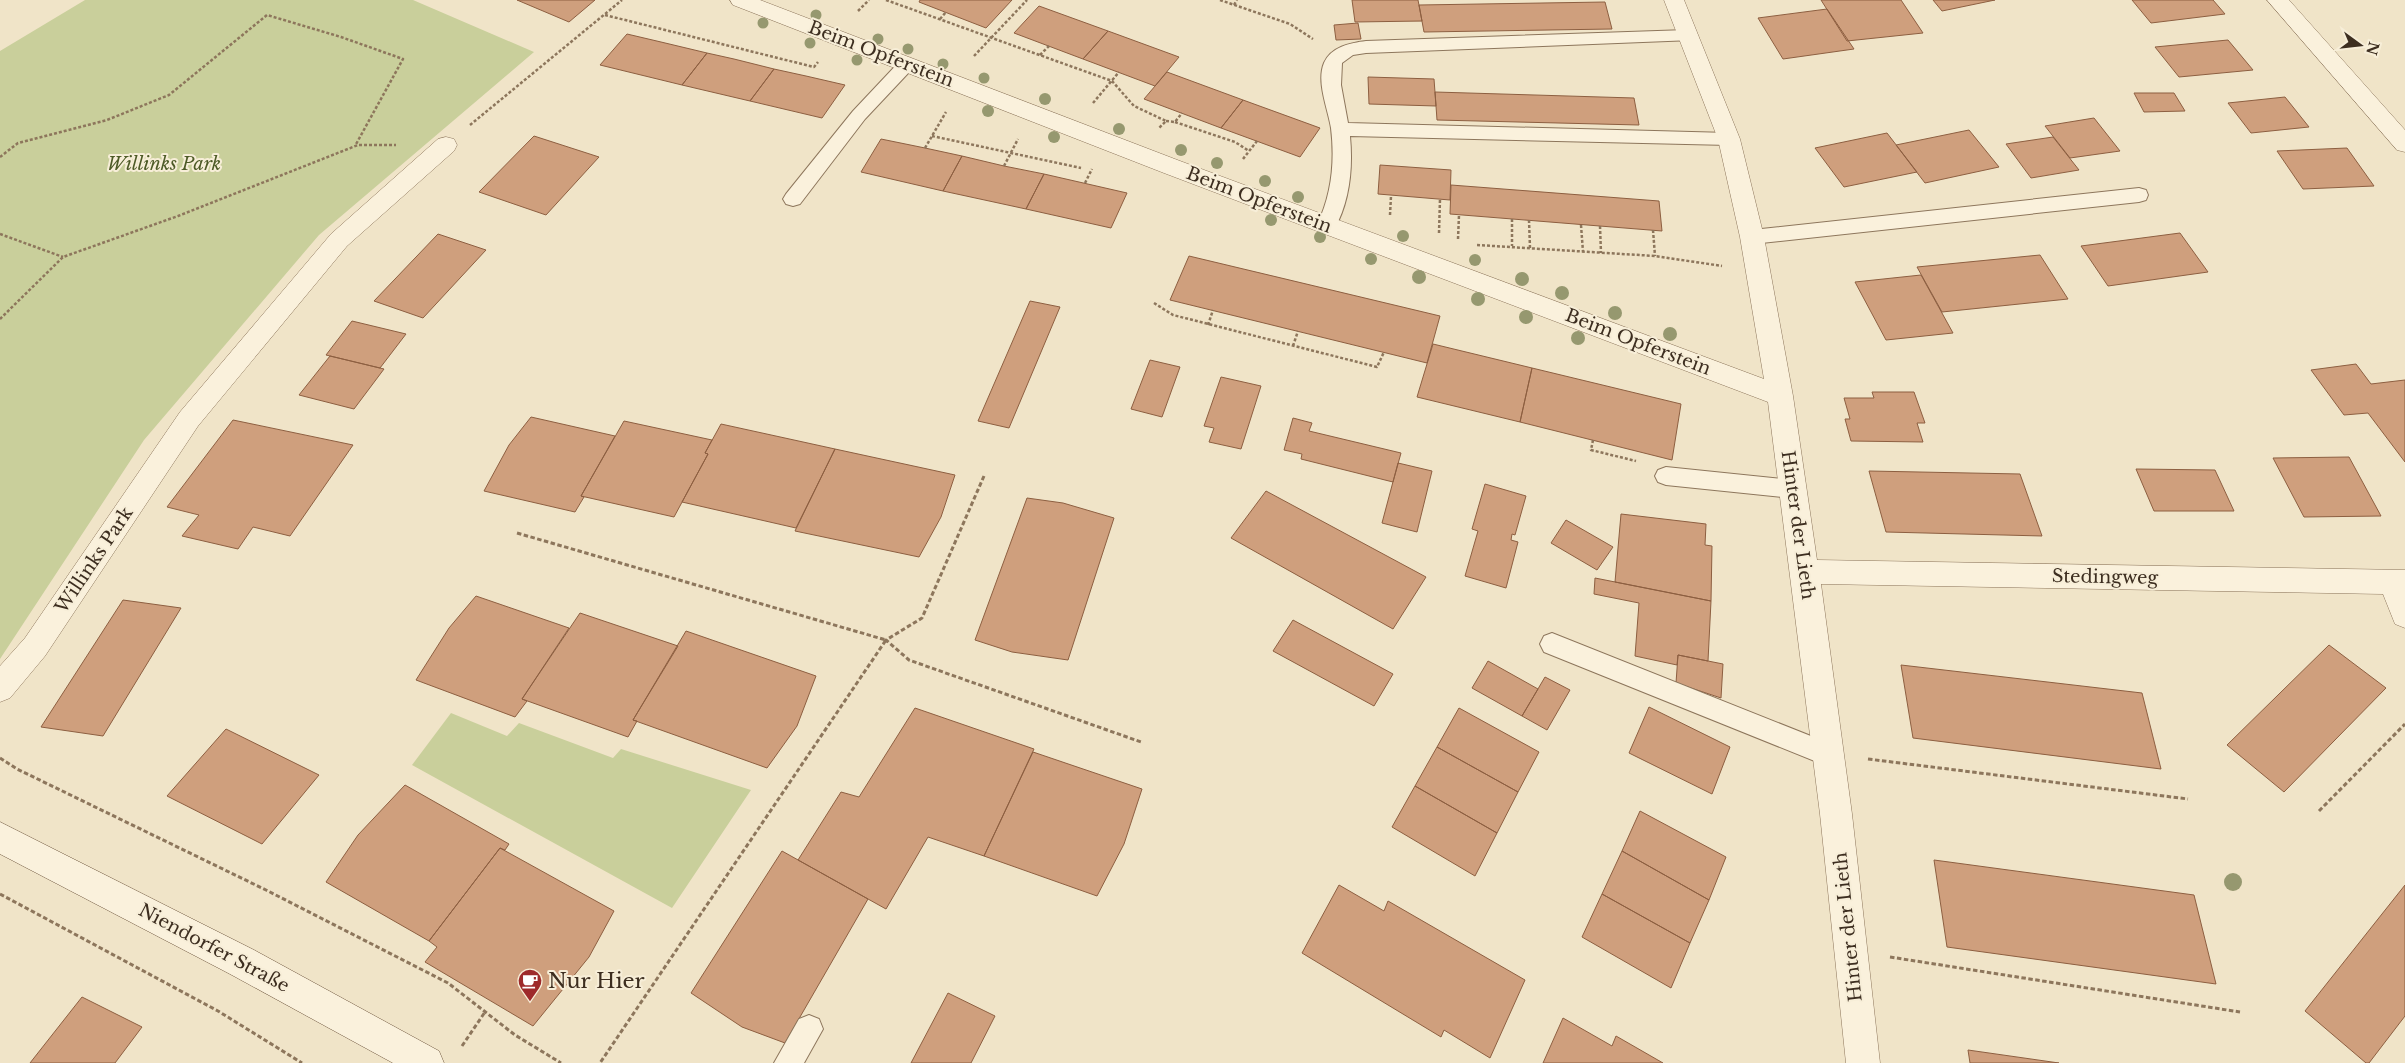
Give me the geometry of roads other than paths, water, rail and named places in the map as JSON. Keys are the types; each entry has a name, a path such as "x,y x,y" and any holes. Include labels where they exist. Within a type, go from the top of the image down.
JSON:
{"street":[{"name":"Beim Opferstein","path":"740,0 1138,154 1780,396"},
{"name":"Hinter der Lieth","path":"1674,0 1729,139 1752,237 1780,396 1805,572 1863,1063"},
{"path":"2277,0 2405,144"},
{"name":"Willinks Park","path":"0,688 35,646 189,419 339,240 446,145"},
{"name":"Stedingweg","path":"1805,572 2398,582"},
{"path":"2398,582 2405,615"},
{"name":"Niendorfer Straße","path":"0,837 242,962 426,1063"}],"lane":[{"path":"1327,225 1336,208 1342,165 1340,129 1331,73 1333,63 1339,56 1349,50 1366,47 1687,36"},
{"path":"793,200 859,116 907,64"},
{"path":"1340,129 1729,139"},
{"path":"1752,237 2139,195"},
{"path":"1666,476 1793,489"},
{"path":"1552,644 1827,754"},
{"path":"788,1063 809,1029"}],"place":[{"name":"Nur Hier","path":"530,1002"}]}
